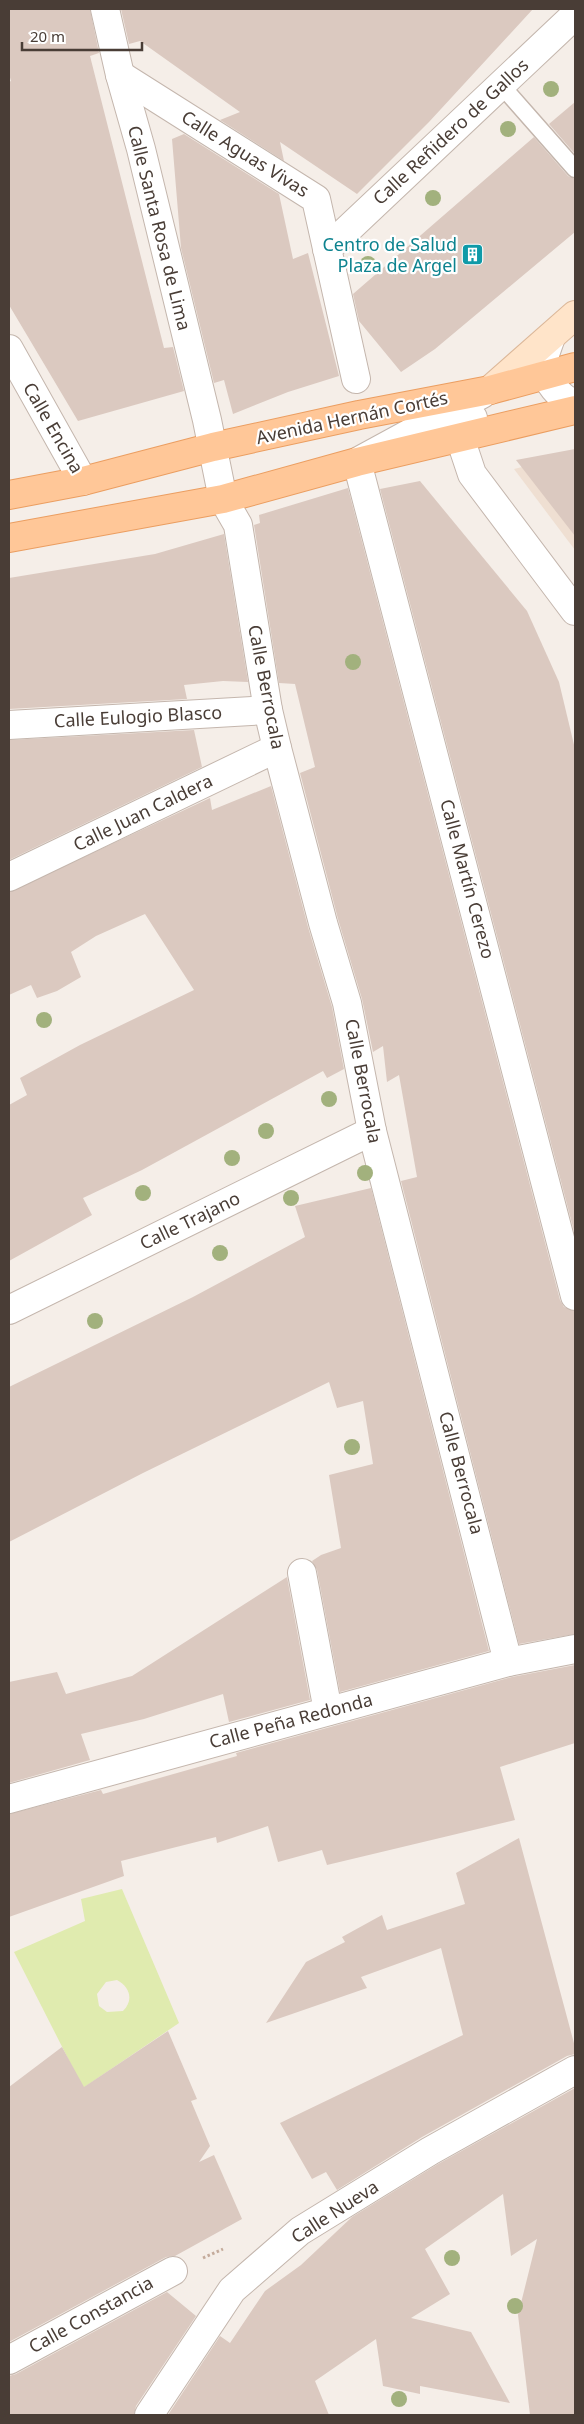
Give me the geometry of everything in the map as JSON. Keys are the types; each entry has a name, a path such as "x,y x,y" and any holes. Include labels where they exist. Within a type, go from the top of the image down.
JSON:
{"main road":[{"path":"490,390 575,315"},
{"name":"Avenida Hernán Cortés","path":"9,495 84,481 213,448 359,415 490,390 575,367"},
{"name":"Avenida Hernán Cortés","path":"9,538 223,499 357,462 575,410"}],"street":[{"name":"Calle Santa Rosa de Lima","path":"106,9 120,75 141,149 213,448"},
{"name":"Calle Reñidero de Gallos","path":"327,248 575,15"},
{"name":"Calle Aguas Vivas","path":"120,75 316,199 356,379"},
{"path":"551,337 544,360 544,375 563,399 575,404"},
{"name":"Calle Encina","path":"9,349 84,481"},
{"name":"Avenida Hernán Cortés","path":"460,438 490,390"},
{"name":"Avenida Hernán Cortés","path":"357,462 490,390"},
{"path":"460,438 472,474 575,611"},
{"path":"213,448 223,499"},
{"name":"Calle Martín Cerezo","path":"357,462 575,1296"},
{"name":"Calle Berrocala","path":"223,499 238,524 268,710 277,748 323,923 347,1003 372,1132 508,1662"},
{"name":"Calle Eulogio Blasco","path":"9,725 268,710"},
{"name":"Calle Juan Caldera","path":"9,877 277,748"},
{"name":"Calle Trajano","path":"9,1310 372,1132"},
{"path":"302,1573 328,1711"},
{"name":"Calle Peña Redonda","path":"9,1799 508,1662 575,1648"},
{"name":"Calle Nueva","path":"149,2415 232,2290 300,2232 430,2151 575,2070"},
{"name":"Calle Constancia","path":"9,2360 173,2271"}],"lane":[{"path":"501,85 575,169"}],"shaded area":[{"path":"575,454 575,550 514,469"}],"green space":[{"path":"122,1889 179,2023 83,2088 14,1952 85,1921 81,1899","holes":["117,1980 128,1990 129,2002 123,2011 107,2012 99,2006 97,1994 106,1982"]}],"building":[{"path":"9,9 90,9 99,53 90,56 164,348 173,347 184,391 78,421 9,305 9,82 11,81 9,74"},
{"path":"121,9 533,9 429,122 357,194 280,142 284,161 220,120 240,112 140,41 129,44"},
{"path":"575,102 575,154 549,124"},
{"path":"184,134 279,194 293,259 308,253 339,376 288,392 233,414 224,380 214,383 181,248 172,139"},
{"name":"Centro de Salud Plaza de Argel","path":"534,137 568,176 575,179 575,232 435,349 401,372 359,321 353,294"},
{"path":"575,449 575,536 516,460"},
{"path":"420,481 527,611 559,682 575,749 575,1235 380,489"},
{"path":"348,488 560,1300 564,1307 575,1311 575,1634 519,1644 401,1181 417,1177 399,1075 387,1082 383,1046 373,1052 362,999 338,919 300,773 315,767 295,684 279,683 254,525 260,523 259,515"},
{"path":"224,534 248,682 223,681 184,685 187,699 9,709 9,578 155,554"},
{"path":"194,730 202,767 9,860 9,740"},
{"path":"271,786 308,927 332,1007 344,1069 327,1078 323,1071 142,1170 83,1198 92,1215 9,1261 9,1105 27,1095 20,1078 80,1045 194,990 145,914 96,936 71,952 81,977 57,991 37,998 31,985 9,995 9,892 210,798 212,810"},
{"path":"371,1188 489,1651 340,1692 317,1570 312,1561 321,1555 341,1548 329,1475 373,1464 363,1401 337,1408 329,1382 143,1473 9,1542 9,1387 193,1297 305,1237 295,1206"},
{"path":"287,1577 310,1700 229,1722 223,1694 144,1719 81,1734 90,1760 9,1783 9,1682 57,1672 66,1694 132,1676"},
{"path":"575,1665 575,1743 500,1767 515,1820 327,1865 322,1850 278,1862 268,1826 217,1843 216,1837 121,1861 124,1876 9,1917 9,1814 101,1790 103,1794 237,1756 236,1753 512,1677"},
{"path":"519,1838 575,2047 575,2054 567,2056 422,2137 337,2190 326,2172 312,2179 280,2123 463,2035 441,1948 361,1977 367,1988 266,2023 306,1962 345,1942 342,1937 382,1915 387,1930 465,1904 456,1873"},
{"path":"168,2031 197,2099 191,2101 210,2146 199,2162 214,2155 242,2219 175,2256 166,2257 9,2342 9,2087 62,2047 84,2087"},
{"path":"575,2088 575,2415 530,2415 518,2315 537,2239 511,2256 503,2194 425,2249 450,2294 411,2318 471,2332 510,2403 420,2386 420,2394 383,2386 376,2339 315,2381 329,2415 168,2415 220,2336 230,2343 265,2291 301,2265 352,2217 438,2164"},
{"path":"167,2292 196,2316 136,2406 134,2415 9,2415 9,2376 16,2374"}],"place":[{"name":"Centro de Salud Plaza de Argel","path":"473,255"}]}
